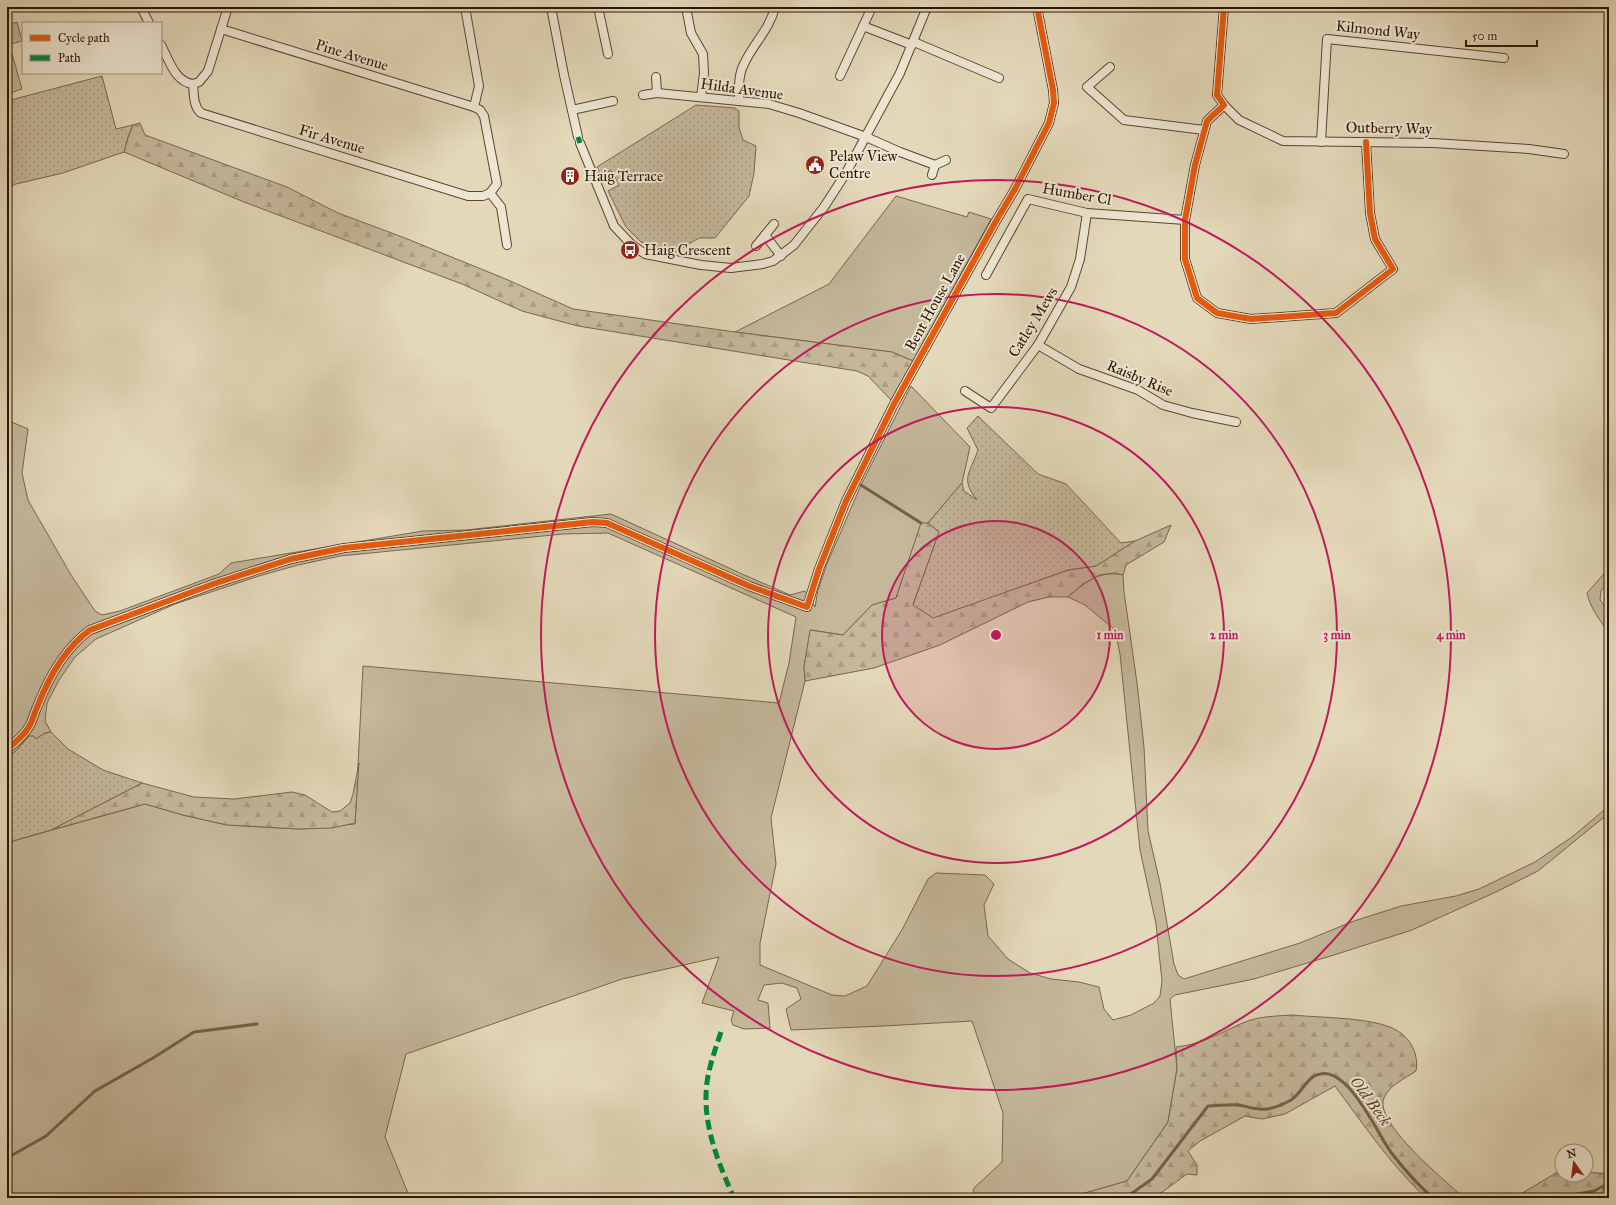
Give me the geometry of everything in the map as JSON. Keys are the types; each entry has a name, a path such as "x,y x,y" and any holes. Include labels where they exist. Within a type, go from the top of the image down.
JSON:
{"street":[{"path":"141,7 148,22"},
{"path":"162,47 177,76 190,83 199,82 208,71 228,7"},
{"path":"465,7 479,86 474,107 480,110 484,116 497,184 490,193 501,207 507,245"},
{"path":"551,7 564,75 579,140 614,226 631,244 645,254 701,265 731,268 763,264 773,261 781,256 794,245 824,207 846,173 900,73 927,7"},
{"path":"598,7 608,54"},
{"path":"686,7 691,33 703,54 704,73 701,96"},
{"path":"739,101 740,76 744,64 768,27 775,7"},
{"path":"840,76 872,7"},
{"name":"Bent House Lane","path":"7,750 17,741 30,725 38,704 59,664 71,646 90,630 237,576 291,559 344,548 593,522 607,523 749,586 807,607 818,569 846,501 894,404 1015,189 1049,123 1054,102 1053,90 1037,7"},
{"path":"1224,7 1217,95 1224,105 1207,121 1195,165 1185,220 1185,259 1197,298 1217,313 1251,319 1336,313 1393,269 1375,239 1370,213 1366,142"},
{"path":"863,26 913,43 999,78"},
{"name":"Pine Avenue","path":"221,29 474,107"},
{"name":"Kilmond Way","path":"1321,142 1327,39 1504,58"},
{"path":"1110,67 1087,87 1124,120 1204,130"},
{"path":"656,77 657,93"},
{"name":"Fir Avenue","path":"190,83 195,103 201,113 468,196 483,196 490,193"},
{"name":"Hilda Avenue","path":"643,95 657,93 701,96 770,104 866,137 934,165"},
{"path":"572,110 613,101"},
{"name":"Outberry Way","path":"1224,105 1239,120 1283,141 1433,143 1529,149 1564,154"},
{"path":"932,175 934,165 946,160"},
{"name":"Humber Cl","path":"986,275 1028,199 1087,213 1185,220"},
{"name":"Catley Mews","path":"965,390 991,408 1038,345 1071,287 1080,259 1087,213"},
{"path":"756,246 774,224"},
{"path":"765,235 781,256"},
{"name":"Raisby Rise","path":"1038,345 1079,369 1138,390 1163,405 1192,413 1236,422"}],"green space":[{"path":"17,22 22,41 7,45 7,25"},
{"path":"12,54 22,89 7,94 7,56"},
{"path":"102,76 116,129 133,125 124,152 63,173 16,184 7,188 7,101"},
{"path":"696,105 735,108 739,111 739,127 743,140 756,146 754,173 749,196 715,238 699,238 675,252 641,242 626,227 608,191 619,185 612,171 600,173 597,167"},
{"path":"140,123 145,135 287,187 338,213 405,238 508,280 573,309 892,352 913,361 891,400 868,376 857,371 578,326 522,311 462,284 244,202 124,152 133,125"},
{"path":"896,196 967,217 969,212 991,219 913,361 892,352 735,332 829,284"},
{"path":"911,386 970,447 962,483 928,523 921,524 896,598 872,605 843,635 811,630 804,667 805,681 771,818 776,864 760,943 760,965 832,995 845,996 867,986 903,928 928,879 936,873 985,875 994,884 984,905 988,936 1008,959 1030,973 1051,979 1079,982 1099,987 1104,1009 1113,1020 1131,1015 1154,1003 1160,996 1162,981 1156,924 1140,850 1120,654 1115,630 1085,605 1068,597 1093,578 1107,574 1123,575 1144,747 1148,831 1160,883 1174,964 1178,975 1184,979 1300,943 1354,921 1401,906 1456,896 1479,889 1535,862 1572,837 1609,806 1609,813 1538,871 1496,892 1412,930 1254,979 1175,995 1170,999 1177,1069 1168,1122 1127,1181 1071,1197 972,1198 974,1188 1002,1162 1003,1113 972,1021 791,1030 786,1009 801,999 797,988 782,983 764,985 758,1000 768,1003 770,1028 744,1029 733,1025 731,1020 734,1011 702,1003 719,957 622,979 406,1054 385,1137 410,1198 7,1198 7,847 13,841 145,804 183,815 227,825 299,829 355,824 363,666 779,703 789,663 796,617 608,533 563,534 340,556 298,565 259,576 175,604 96,639 75,657 59,680 47,703 45,721 51,732 45,733 36,739 25,739 18,749 12,754 12,757 7,758 7,420 28,429 22,473 28,500 71,575 95,611 102,615 120,611 219,574 231,563 423,531 466,530 611,514 790,595 805,591 815,607 818,590 827,564 861,485"},
{"path":"978,416 1038,474 1066,484 1121,543 1135,541 1096,566 1068,570 933,618 913,605 939,532 928,523 962,483 964,491 977,500 969,487 968,476 978,450 967,428"},
{"path":"921,523 928,523 939,532 913,605 1017,588 1068,570 1096,566 1135,541 1171,525 1164,542 1126,565 1123,575 1115,573 1099,575 1083,584 1068,597 1049,597 1028,602 940,645 874,668 805,681 804,667 810,630 843,635 872,605 896,598"},
{"path":"1609,568 1609,581 1601,591 1600,600 1609,612 1609,633 1593,609 1587,593"},
{"path":"51,732 68,749 103,770 142,783 51,830 13,841 7,847 7,758 12,757 12,754 29,736 34,736 36,739 45,733"},
{"path":"359,763 355,823 332,828 299,829 227,825 183,815 145,804 51,830 142,783 194,797 234,799 292,792 305,795 332,812 340,811 350,803"},
{"path":"1293,1015 1361,1020 1374,1023 1396,1030 1410,1042 1415,1053 1417,1065 1416,1071 1398,1082 1386,1093 1384,1098 1384,1109 1389,1122 1400,1136 1428,1166 1464,1198 1426,1198 1389,1158 1335,1086 1285,1114 1262,1119 1245,1116 1200,1141 1188,1151 1197,1165 1197,1175 1187,1174 1154,1198 1060,1198 1071,1197 1127,1181 1168,1122 1177,1069 1176,1047 1203,1041 1251,1020"},
{"path":"1594,1173 1609,1174 1609,1186 1603,1189 1600,1198 1514,1198 1554,1174 1554,1183 1594,1183"}],"waterway":[{"path":"861,485 921,523"},
{"path":"7,1158 46,1136 95,1091 153,1058 194,1032 257,1024"},
{"name":"Old Beck","path":"1125,1198 1152,1179 1208,1106 1242,1105 1257,1109 1272,1108 1291,1100 1308,1081 1315,1075 1320,1074 1331,1075 1351,1090 1361,1103 1390,1151 1410,1176 1433,1198"},
{"name":"Old Beck","path":"1556,1198 1594,1191 1609,1183"}],"marked path":[{"path":"578,137 580,143"},
{"path":"721,1032 708,1076 706,1108 708,1123 716,1154 734,1198"}],"cycle path":[{"path":"7,749 20,738 30,725 47,684 65,654 90,630 216,583 291,559 344,548 593,522 607,523 749,586 807,607 819,569 846,501 894,404 1015,189 1049,123 1054,103 1053,90 1037,7"},
{"path":"1224,7 1217,95 1224,105 1207,121 1195,165 1185,220 1185,259 1197,298 1217,313 1251,319 1336,313 1393,269 1375,239 1370,213 1366,142"}],"place":[{"name":"Pelaw View Centre","path":"815,165"},
{"name":"Haig Terrace","path":"570,176"},
{"name":"Haig Crescent","path":"630,250"}]}
